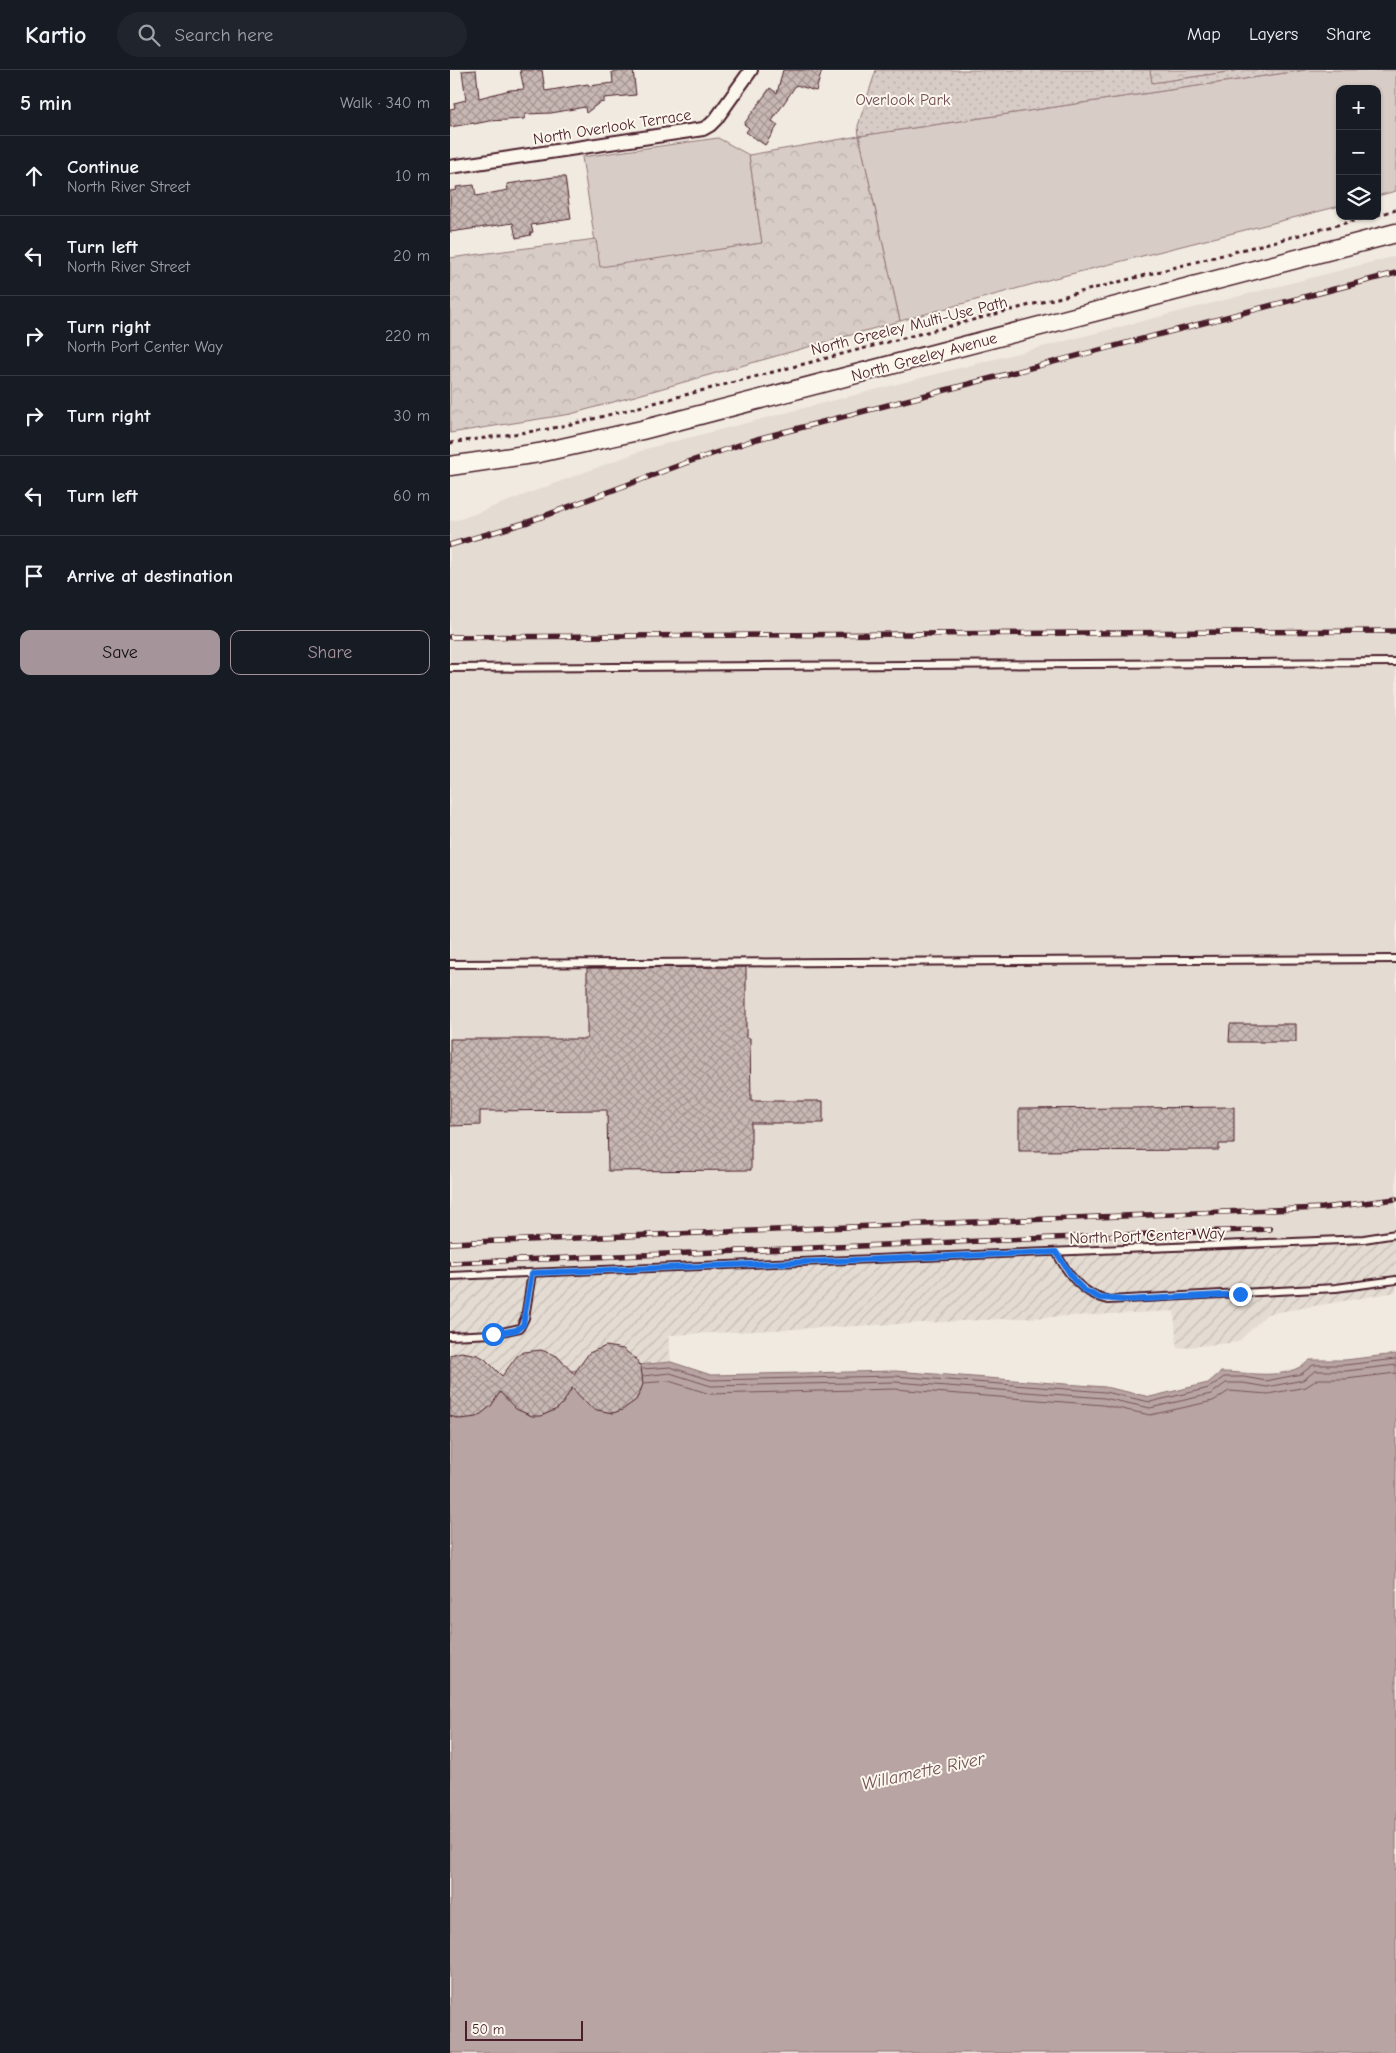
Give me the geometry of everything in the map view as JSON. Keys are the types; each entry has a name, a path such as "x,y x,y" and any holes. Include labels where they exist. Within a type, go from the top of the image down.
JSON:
{"main road":[{"name":"North Greeley Avenue","path":"450,466 539,453 642,430 1396,233"}],"street":[{"name":"North Overlook Terrace","path":"450,167 703,129 716,119 751,70"}],"lane":[{"path":"450,668 1396,662"},
{"path":"450,964 1396,959"},
{"name":"North Port Center Way","path":"450,1276 1336,1240 1396,1234"},
{"path":"1056,1252 1074,1280 1084,1290 1094,1296 1108,1300 1336,1288 1396,1280"},
{"path":"450,1336 493,1334 520,1328 525,1318 532,1273"}],"path":[{"path":"1381,214 1396,210"},
{"name":"North Greeley Multi-Use Path","path":"450,443 585,422 1357,220"}],"shaded area":[{"path":"1396,256 1396,1232 1361,1237 450,1273 450,521 461,519 649,448"},
{"path":"1396,1232 1396,1292 1267,1314 1238,1342 1177,1348 1174,1311 668,1335 671,1362 523,1375 450,1390 450,1273 1361,1237"}],"green space":[{"name":"Overlook Park","path":"876,70 1150,70 1152,83 1241,70 1305,70 859,136 858,126"},
{"path":"1150,70 1241,70 1152,83"},
{"path":"1305,70 1396,70 1396,191 1381,195 1381,85 1336,85 1336,207 1055,278 900,321 859,136"},
{"path":"859,136 900,321 571,414 450,433 450,258 596,239 600,267 762,243 749,155"},
{"path":"718,138 749,155 762,243 599,268 582,157"}],"water":[{"name":"Willamette River","path":"1396,1354 1396,2053 450,2053 450,1390 523,1375 671,1362 711,1375 895,1371 1105,1387 1150,1397 1208,1383 1221,1372 1279,1373 1300,1367 1310,1360 1345,1360"}],"building":[{"path":"476,70 479,98 510,90 524,89 520,70 542,70 545,91 588,84 589,86 613,83 612,72 633,70 636,95 604,98 604,102 599,103 586,113 585,107 551,113 526,114 524,119 489,121 450,127 450,109 455,108 454,103 466,100 462,71"},
{"path":"783,70 822,70 816,91 796,85 772,121 778,125 765,145 746,132 749,128 744,124 770,88 777,93"},
{"path":"565,177 571,219 531,225 533,232 530,233 531,235 516,238 513,223 450,232 450,191 457,190 456,187 474,185 476,196 508,190 507,184"},
{"path":"746,967 746,1038 750,1038 751,1101 823,1101 823,1123 751,1123 751,1170 608,1171 607,1110 480,1111 480,1125 450,1126 450,1039 587,1039 587,968"},
{"path":"1230,1024 1296,1024 1296,1042 1229,1042"},
{"path":"1234,1107 1234,1144 1219,1144 1219,1150 1019,1151 1019,1109"},
{"path":"606,1346 623,1349 636,1359 641,1367 643,1384 640,1392 636,1400 622,1410 613,1413 597,1410 589,1406 572,1388 557,1409 541,1416 532,1416 516,1409 500,1392 491,1406 477,1417 460,1419 450,1416 450,1355 461,1352 478,1355 485,1359 502,1376 517,1356 524,1352 541,1350 557,1356 574,1374 589,1353"}],"railway":[{"path":"450,545 528,522 688,462 757,439 1396,273"},
{"path":"450,637 1396,631"},
{"path":"450,1243 1323,1208 1396,1199"},
{"path":"450,1263 1270,1229"}],"route":[{"path":"493,1334 516,1330 523,1325 532,1273 1056,1252 1074,1280 1084,1290 1094,1296 1108,1300 1240,1294"}]}
